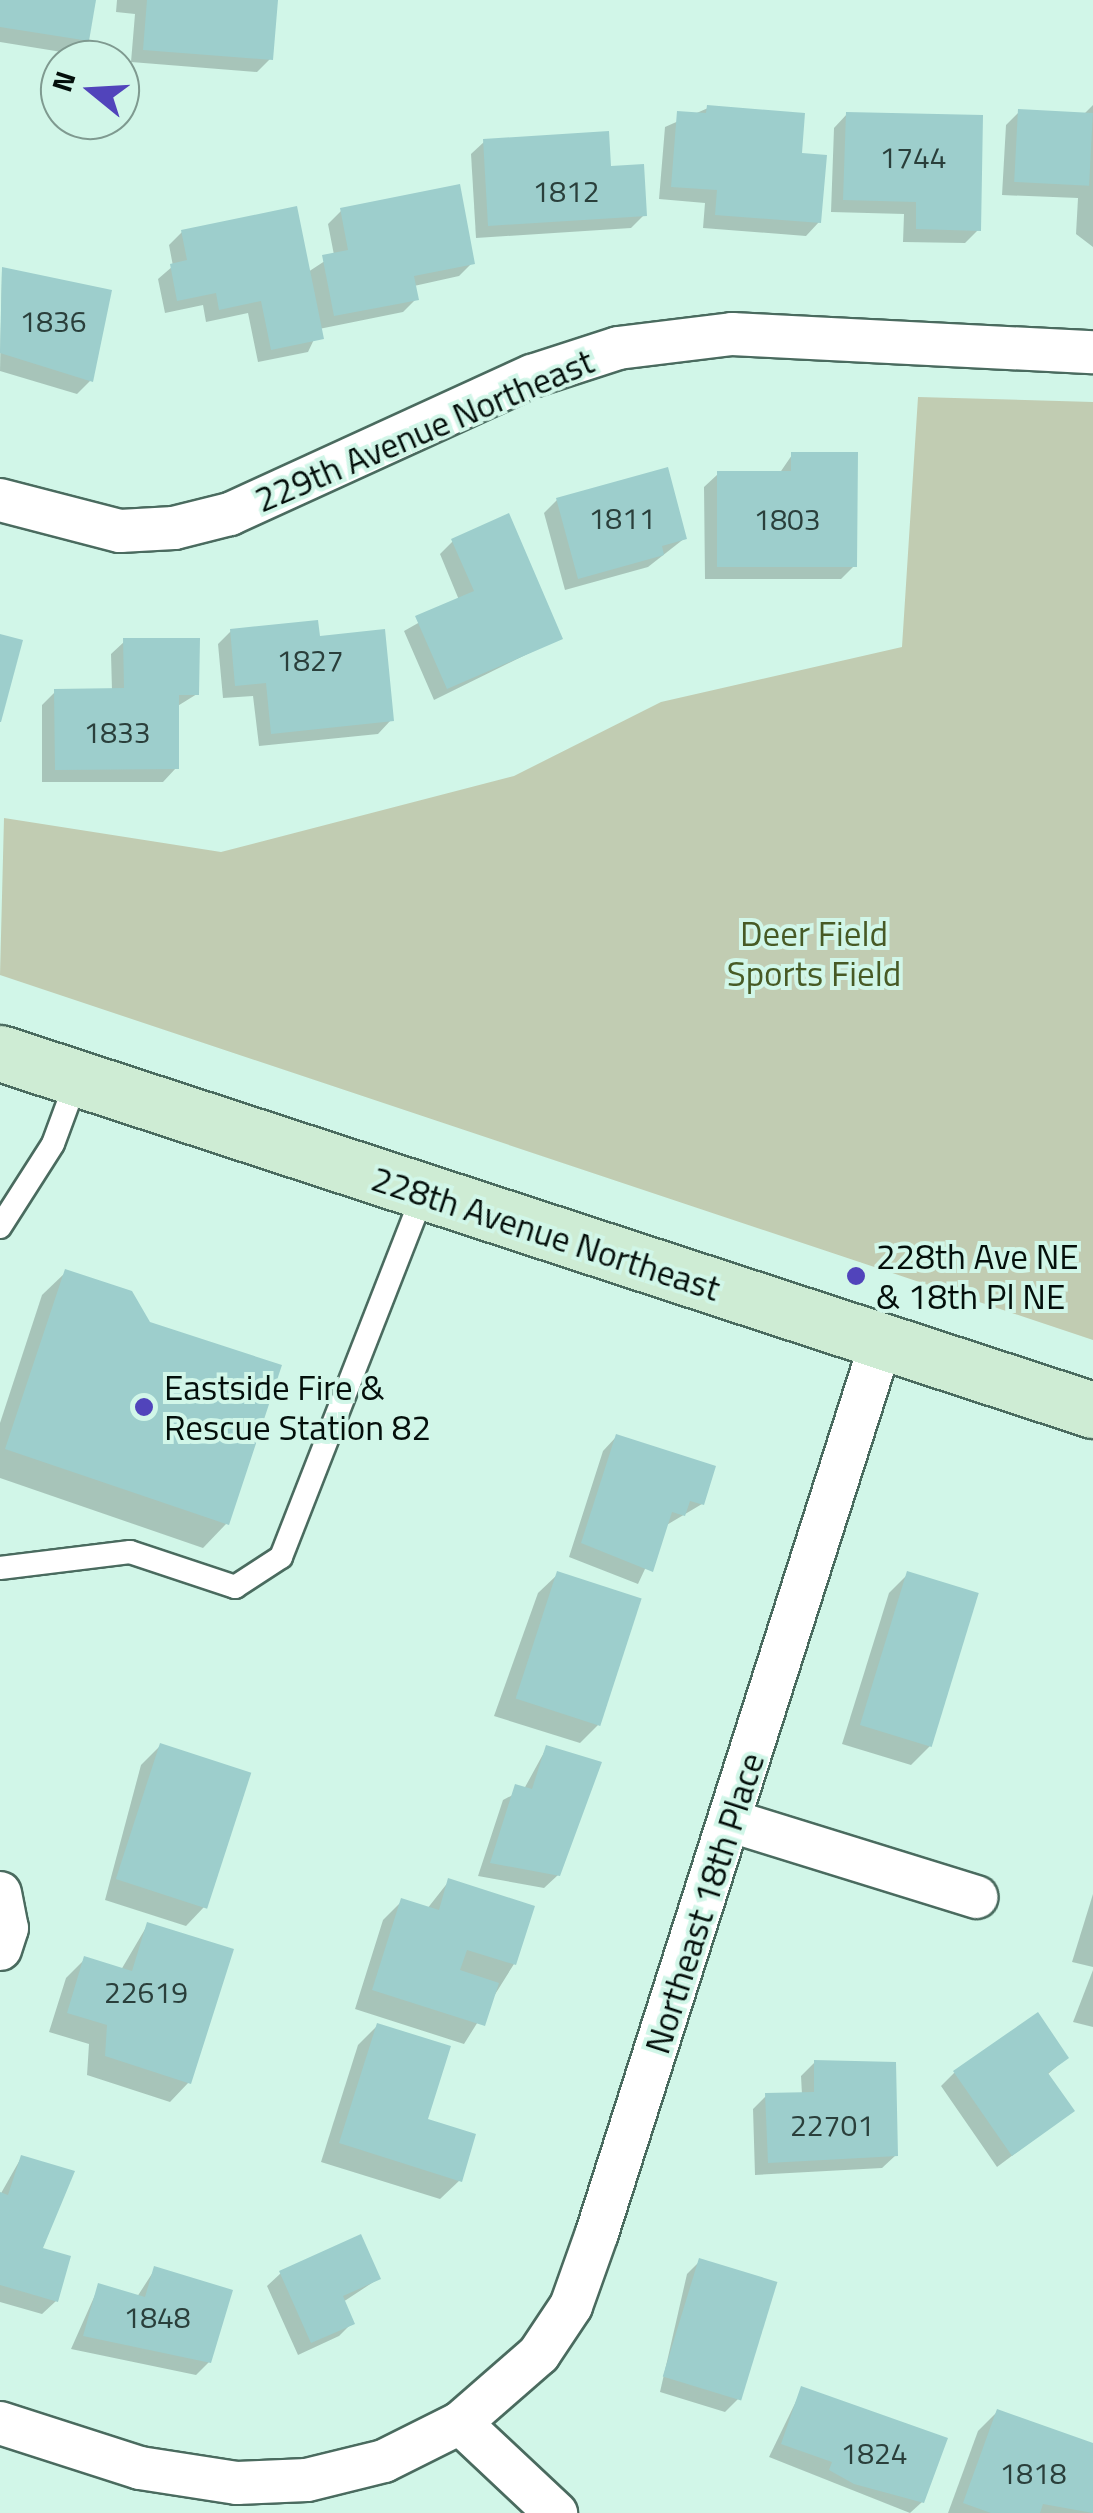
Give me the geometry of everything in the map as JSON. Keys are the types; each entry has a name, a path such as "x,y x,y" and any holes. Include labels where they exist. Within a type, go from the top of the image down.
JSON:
{"main road":[{"name":"228th Avenue Northeast","path":"0,1053 1093,1410"}],"street":[{"name":"229th Avenue Northeast","path":"0,500 120,532 192,523 618,348 732,334 1093,352"},
{"name":"Northeast 18th Place","path":"0,2423 140,2468 237,2482 307,2480 384,2461 460,2423 539,2354 571,2306 732,1821 880,1343"},
{"path":"732,1821 976,1896"},
{"path":"0,1893 0,1949"},
{"path":"460,2423 556,2513"}],"lane":[{"path":"0,1227 52,1144 78,1079"},
{"path":"0,1568 130,1552 235,1587 281,1557 424,1192"}],"green space":[{"name":"Deer Field Sports Field","path":"918,397 1093,402 1093,1340 0,975 4,818 221,852 514,776 661,702 902,647"}],"building":[{"path":"0,0 96,0 89,40 0,27"},
{"path":"147,0 278,0 273,60 143,50"},
{"path":"707,105 805,113 802,153 827,155 821,223 715,215 717,190 671,187 677,111 706,113"},
{"path":"1018,109 1093,113 1089,186 1014,182"},
{"path":"846,112 983,115 981,231 916,229 916,202 843,200"},
{"path":"609,131 611,166 644,164 647,216 488,226 483,139"},
{"path":"460,184 475,264 414,276 419,300 334,316 322,255 348,250 340,208"},
{"path":"297,206 324,339 271,350 261,301 219,310 216,293 177,301 170,264 187,260 181,230"},
{"path":"2,267 112,290 93,382 0,353"},
{"path":"791,452 858,452 857,567 717,567 717,471 791,471"},
{"path":"668,467 687,539 662,546 664,555 578,579 556,498"},
{"path":"509,513 563,639 447,689 415,616 474,591 451,539"},
{"path":"318,620 320,636 385,629 394,721 271,734 266,683 235,686 230,629"},
{"path":"0,634 23,640 1,722 0,722"},
{"path":"123,638 200,638 199,695 179,695 179,769 55,770 54,689 124,688"},
{"name":"Eastside Fire & Rescue Station 82","path":"65,1269 132,1291 150,1322 282,1365 229,1525 5,1449"},
{"path":"616,1434 716,1466 704,1505 690,1501 685,1516 672,1512 653,1572 581,1543"},
{"path":"557,1571 642,1599 600,1726 516,1698"},
{"path":"907,1571 979,1593 932,1747 860,1725"},
{"path":"160,1743 251,1773 207,1909 116,1879"},
{"path":"546,1745 602,1762 560,1876 490,1863 515,1784 532,1789"},
{"path":"448,1878 535,1906 516,1965 467,1950 460,1970 499,1983 485,2026 372,1990 401,1898 439,1910"},
{"path":"147,1922 234,1949 191,2084 105,2056 107,2025 67,2013 84,1956 132,1971"},
{"path":"1038,2012 1069,2058 1048,2073 1075,2111 1012,2156 953,2071"},
{"path":"377,2023 451,2046 428,2119 476,2134 462,2182 339,2143"},
{"path":"814,2060 896,2062 898,2156 768,2163 765,2093 814,2092"},
{"path":"21,2155 75,2171 43,2248 71,2256 58,2302 0,2285 0,2192 8,2195"},
{"path":"361,2234 381,2279 343,2296 355,2324 311,2343 279,2271"},
{"path":"699,2258 777,2282 741,2401 663,2377"},
{"path":"154,2266 233,2290 211,2363 83,2336 98,2283 145,2297"},
{"path":"801,2386 948,2438 924,2503 854,2484 829,2470 832,2462 781,2444"},
{"path":"997,2409 1093,2443 1093,2513 1043,2504 1040,2513 991,2513 963,2503"}],"place":[{"name":"228th Ave NE & 18th Pl NE","path":"856,1276"},
{"name":"Eastside Fire & Rescue Station 82","path":"144,1407"}]}
